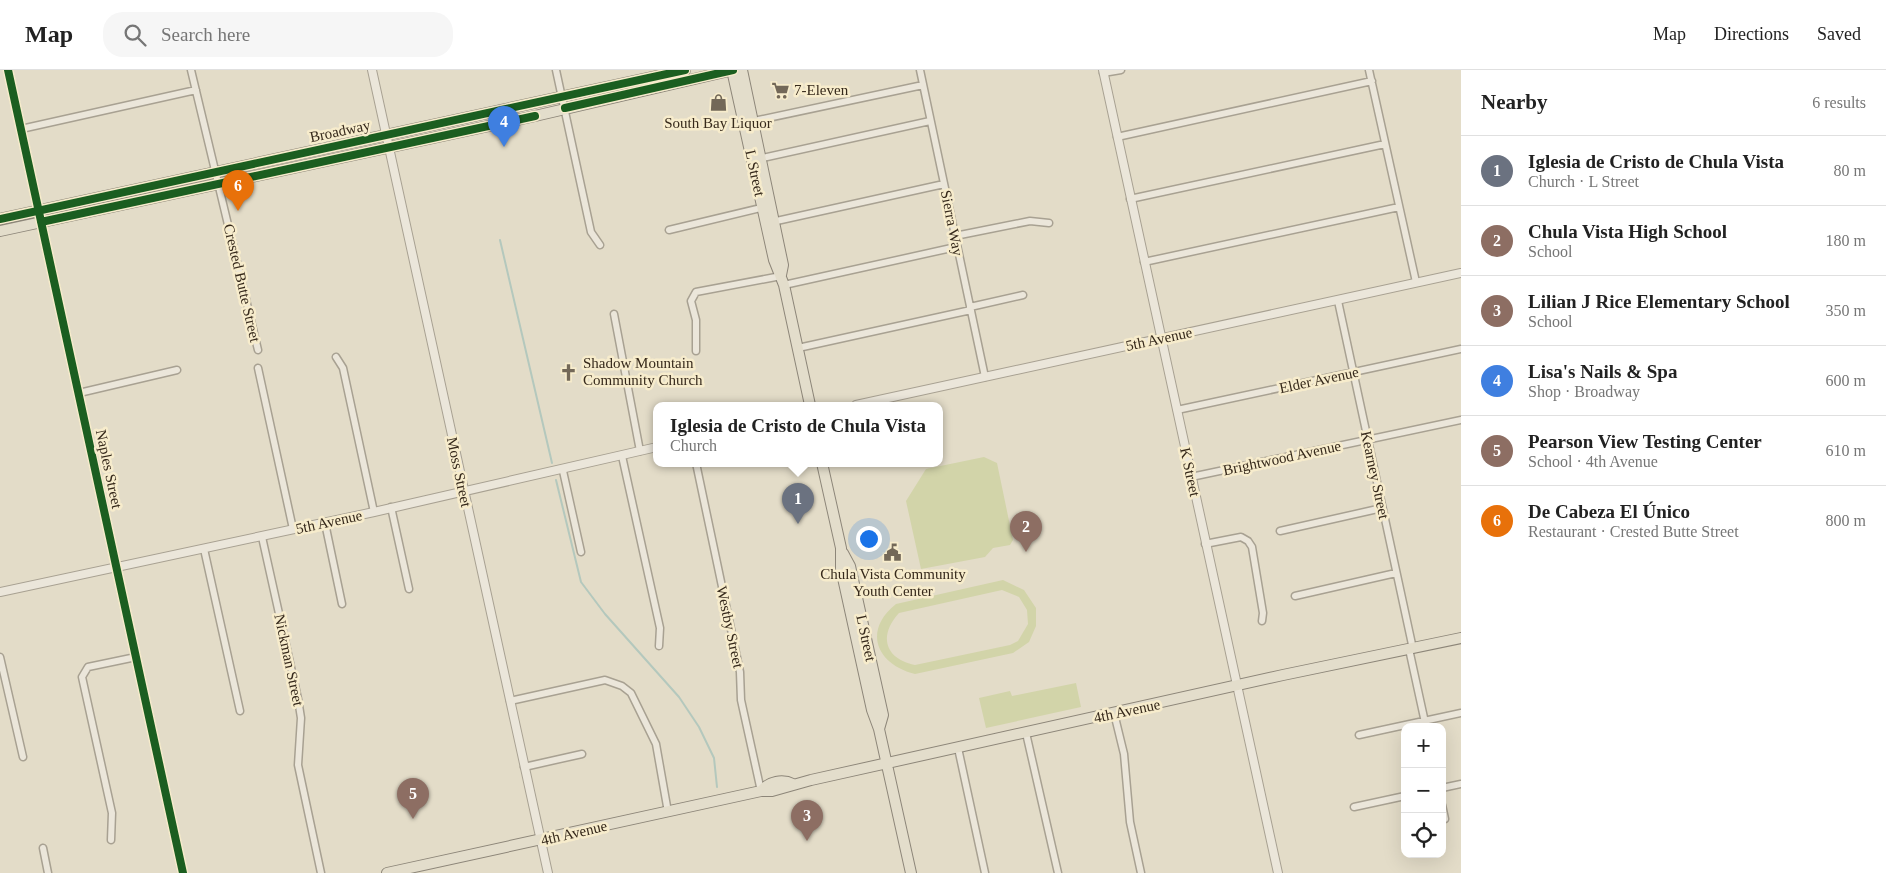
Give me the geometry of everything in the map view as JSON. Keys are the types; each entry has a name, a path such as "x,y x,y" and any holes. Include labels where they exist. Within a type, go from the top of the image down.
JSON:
{"main road":[{"name":"Broadway","path":"0,231 386,135 685,70"},
{"name":"Broadway","path":"0,219 389,146 735,70"},
{"name":"L Street","path":"735,70 754,121 757,159"},
{"name":"L Street","path":"735,70 757,159 769,222 783,265 782,280 809,402"},
{"name":"L Street","path":"823,467 841,548 841,569 911,873"},
{"name":"4th Avenue","path":"387,873 416,870 761,791 766,785 786,780 793,784 1461,638"}],"street":[{"name":"Naples Street","path":"8,70 183,873"},
{"name":"Crested Butte Street","path":"191,70 258,350"},
{"name":"Moss Street","path":"372,70 548,873"},
{"path":"556,70 591,232 600,245"},
{"name":"Sierra Way","path":"920,70 985,377"},
{"path":"1103,72 1121,70"},
{"path":"1369,70 1416,282"},
{"name":"K Street","path":"1103,72 1278,873"},
{"path":"1117,137 1372,81"},
{"path":"754,121 922,85"},
{"path":"21,129 196,90"},
{"path":"757,159 930,121"},
{"path":"1130,199 1385,144"},
{"path":"769,222 944,184"},
{"path":"670,230 766,207"},
{"path":"1144,262 1399,207"},
{"path":"955,236 1030,221 1049,222"},
{"path":"696,352 696,320 691,301 696,292 782,280 956,247"},
{"name":"5th Avenue","path":"870,402 1461,273"},
{"path":"798,348 1023,295"},
{"name":"Kearney Street","path":"1338,301 1396,573 1425,723"},
{"path":"614,314 640,451"},
{"name":"Elder Avenue","path":"1177,410 1461,349"},
{"path":"336,357 344,368 374,512"},
{"path":"258,368 294,529"},
{"path":"78,393 177,370"},
{"name":"Brightwood Avenue","path":"1191,477 1461,420"},
{"name":"5th Avenue","path":"0,592 262,537 563,470 653,448"},
{"path":"622,456 660,628 660,646"},
{"name":"Westby Street","path":"697,467 740,672 741,700 761,791"},
{"path":"563,470 581,552"},
{"path":"391,507 408,589"},
{"path":"1280,530 1382,508"},
{"path":"324,523 342,604"},
{"name":"Nickman Street","path":"262,537 298,700 301,718 298,765 321,873"},
{"path":"1205,544 1241,537 1248,541 1252,547 1263,613 1262,621"},
{"path":"204,549 240,711"},
{"path":"1295,596 1396,573"},
{"path":"0,657 23,757"},
{"path":"111,840 112,813 82,678 88,667 136,657"},
{"path":"510,701 605,680 622,686 630,693 656,744 668,812"},
{"path":"1428,723 1461,712"},
{"path":"1114,713 1124,754 1130,822 1141,873"},
{"path":"1359,735 1401,728"},
{"path":"1026,733 1058,873"},
{"path":"958,748 985,873"},
{"path":"524,768 582,754"},
{"path":"1446,787 1461,784"},
{"path":"1354,807 1401,797"},
{"path":"43,848 48,873"}],"green space":[{"path":"984,457 997,463 1013,540 1010,545 993,548 985,557 921,569 906,501 926,469"},
{"path":"1003,580 1024,590 1036,608 1036,626 1029,642 1013,653 915,674 902,670 891,663 883,655 879,646 877,636 879,625 885,614 896,604","holes":["1002,590 1019,597 1027,610 1028,624 1018,641 1010,645 915,665 897,658 891,652 888,645 888,630 899,613"]},
{"path":"1076,683 1081,707 986,728 979,698 1010,691 1012,696"}],"waterway":[{"path":"500,240 552,463"},
{"path":"556,480 581,582 605,614 679,697 699,727 714,758 717,787"}],"cycle path":[{"path":"8,70 183,873"},
{"path":"0,219 685,70"},
{"path":"565,108 733,70"},
{"path":"41,222 535,116"}],"place":[{"name":"7-Eleven","path":"780,90"},
{"name":"South Bay Liquor","path":"718,102"},
{"name":"Lisa's Nails & Spa","path":"504,147"},
{"name":"De Cabeza El Único","path":"238,211"},
{"name":"Shadow Mountain Community Church","path":"569,372"},
{"name":"Iglesia de Cristo de Chula Vista","path":"798,524"},
{"name":"Chula Vista High School","path":"1026,552"},
{"name":"Chula Vista Community Youth Center","path":"893,553"},
{"name":"Pearson View Testing Center","path":"413,819"},
{"name":"Lilian J Rice Elementary School","path":"807,841"}]}
